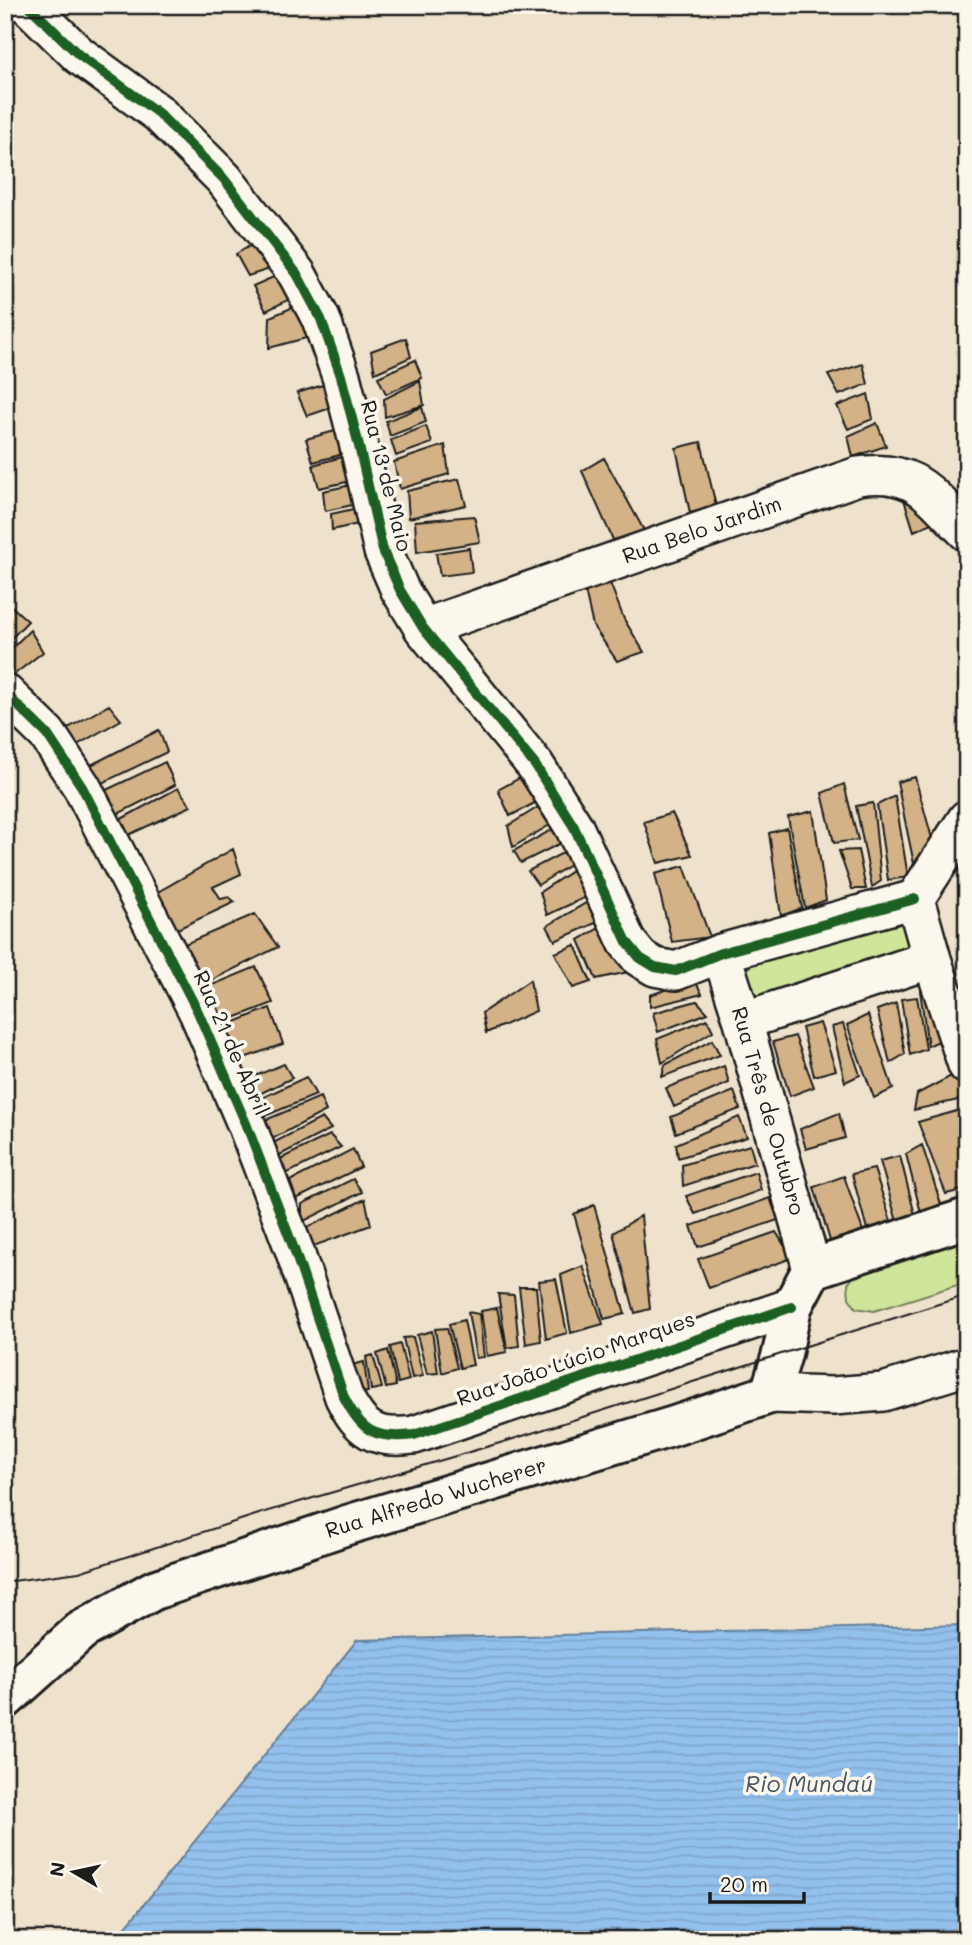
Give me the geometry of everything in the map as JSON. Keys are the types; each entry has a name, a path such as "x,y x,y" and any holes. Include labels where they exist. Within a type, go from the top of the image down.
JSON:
{"main road":[{"path":"770,1394 792,1307 812,1269 967,1218"},
{"name":"Rua Alfredo Wucherer","path":"5,1699 82,1630 154,1590 347,1525 671,1427 770,1394"}],"street":[{"name":"Rua 13 de Maio","path":"27,5 79,55 158,113 224,179 297,274 321,319 341,376 383,551 400,590 423,628 535,765 574,827 627,942 640,958 655,967 676,971 721,953 915,899"},
{"name":"Rua Belo Jardim","path":"423,628 858,476 880,472 914,482 967,532"},
{"name":"Rua 21 de Abril","path":"5,694 47,734 82,787 198,1012 247,1126 294,1249 344,1397 355,1418 372,1432"},
{"path":"967,819 915,899 967,1065"},
{"name":"Rua Três de Outubro","path":"721,953 743,1021 812,1269"},
{"path":"743,1021 932,958"},
{"name":"Rua João Lúcio Marques","path":"372,1432 393,1438 414,1435 792,1307"},
{"path":"770,1394 833,1396 883,1392 967,1366"}],"green space":[{"path":"893,919 907,923 914,947 769,1001 752,998 744,974 752,963"},
{"path":"967,1237 967,1282 874,1311 856,1308 849,1298 848,1284 857,1272"}],"water":[{"name":"Rio Mundaú","path":"967,1625 967,1940 115,1940 357,1640"}],"building":[{"path":"260,240 285,264 248,276 236,254"},
{"path":"287,271 302,293 266,311 253,286"},
{"path":"303,303 317,335 269,348 270,317"},
{"path":"406,338 411,357 375,373 371,351"},
{"path":"415,360 422,378 386,394 378,377"},
{"path":"863,364 868,384 839,395 828,375"},
{"path":"336,381 342,404 307,416 297,393"},
{"path":"420,381 424,405 385,417 384,399"},
{"path":"868,394 873,419 848,429 837,406"},
{"path":"422,407 426,422 390,436 386,421"},
{"path":"877,423 886,446 853,457 848,436"},
{"path":"426,426 432,443 396,456 391,440"},
{"path":"346,428 355,451 313,462 306,439"},
{"path":"701,442 716,506 690,513 676,448"},
{"path":"445,445 449,474 400,489 394,462"},
{"path":"356,453 360,479 319,488 313,465"},
{"path":"604,458 646,534 613,540 582,471"},
{"path":"459,479 466,505 409,518 407,491"},
{"path":"361,483 366,502 325,511 323,491"},
{"path":"900,487 944,517 914,531"},
{"path":"367,506 371,521 332,530 331,514"},
{"path":"474,516 480,542 417,552 415,521"},
{"path":"469,548 472,572 440,576 436,553"},
{"path":"610,583 624,619 644,652 617,661 593,626 585,591"},
{"path":"9,604 28,621 5,645 5,607"},
{"path":"30,630 43,652 11,677 5,671 5,655"},
{"path":"109,705 121,720 77,745 63,731"},
{"path":"159,730 167,752 100,784 91,765"},
{"path":"165,762 175,785 114,816 102,792"},
{"path":"532,771 548,796 510,816 498,790"},
{"path":"915,777 935,849 914,864 897,782"},
{"path":"844,784 858,840 834,843 822,793"},
{"path":"178,788 191,806 122,838 114,823"},
{"path":"895,796 908,877 888,880 877,805"},
{"path":"551,799 563,817 513,847 508,826"},
{"path":"873,803 881,881 872,887 856,806"},
{"path":"813,811 826,900 805,908 788,817"},
{"path":"672,813 692,855 658,863 644,822"},
{"path":"564,823 571,838 521,863 514,851"},
{"path":"787,828 802,908 781,916 769,833"},
{"path":"576,846 581,858 538,885 528,871"},
{"path":"233,849 241,874 213,887 221,899 229,897 235,902 169,933 151,896"},
{"path":"858,850 866,889 852,889 839,851"},
{"path":"583,864 599,891 547,915 540,892"},
{"path":"684,866 710,937 672,942 655,874"},
{"path":"598,896 609,917 555,941 547,926"},
{"path":"255,914 278,947 194,989 180,946"},
{"path":"611,921 633,971 596,979 579,940"},
{"path":"575,945 591,982 573,988 555,953"},
{"path":"256,967 273,1003 218,1024 205,988"},
{"path":"530,980 536,1011 486,1033 482,1013"},
{"path":"695,980 702,994 650,1007 650,995"},
{"path":"936,988 950,1036 928,1046 920,991"},
{"path":"917,997 926,1049 910,1055 901,999"},
{"path":"697,1001 708,1013 658,1032 653,1013"},
{"path":"896,1003 905,1054 890,1063 877,1010"},
{"path":"270,1008 283,1044 236,1061 220,1028"},
{"path":"868,1015 893,1089 874,1098 847,1025"},
{"path":"707,1019 713,1031 662,1063 657,1039"},
{"path":"820,1023 836,1070 814,1076 802,1028"},
{"path":"843,1024 860,1075 845,1082 832,1027"},
{"path":"795,1036 814,1087 790,1096 773,1042"},
{"path":"712,1040 720,1055 662,1077 665,1065"},
{"path":"284,1064 292,1078 253,1097 243,1081"},
{"path":"724,1066 729,1083 674,1107 666,1088"},
{"path":"957,1073 967,1089 967,1098 914,1110 917,1094"},
{"path":"306,1077 316,1095 260,1118 251,1103"},
{"path":"734,1091 740,1109 676,1133 671,1117"},
{"path":"320,1097 326,1111 270,1140 261,1122"},
{"path":"967,1108 967,1189 946,1194 918,1122"},
{"path":"839,1113 845,1138 806,1149 800,1129"},
{"path":"739,1117 747,1137 678,1158 676,1144"},
{"path":"322,1118 331,1129 276,1157 273,1143"},
{"path":"330,1135 341,1147 286,1174 278,1160"},
{"path":"750,1145 755,1163 683,1186 682,1165"},
{"path":"922,1145 941,1204 921,1213 906,1154"},
{"path":"353,1149 361,1167 296,1199 290,1181"},
{"path":"900,1156 915,1215 897,1222 880,1161"},
{"path":"874,1169 892,1224 868,1233 852,1174"},
{"path":"756,1172 761,1190 695,1214 686,1196"},
{"path":"844,1176 864,1234 831,1244 814,1187"},
{"path":"353,1179 362,1192 302,1222 302,1204"},
{"path":"770,1198 778,1220 698,1247 691,1226"},
{"path":"365,1199 371,1225 311,1247 306,1228"},
{"path":"594,1205 625,1314 604,1319 574,1214"},
{"path":"641,1216 650,1309 635,1313 613,1233"},
{"path":"776,1232 792,1258 709,1288 698,1259"},
{"path":"583,1266 603,1324 571,1333 561,1275"},
{"path":"556,1279 567,1333 546,1339 539,1281"},
{"path":"519,1287 536,1287 541,1341 526,1344"},
{"path":"498,1294 514,1295 519,1346 507,1348"},
{"path":"497,1308 507,1352 487,1356 481,1311"},
{"path":"468,1312 479,1314 484,1357 476,1358"},
{"path":"464,1320 473,1365 460,1368 449,1324"},
{"path":"447,1328 457,1368 442,1373 435,1329"},
{"path":"432,1331 438,1373 427,1374 417,1335"},
{"path":"413,1337 423,1376 412,1378 403,1338"},
{"path":"400,1344 409,1380 398,1383 390,1347"},
{"path":"388,1350 396,1386 386,1388 377,1354"},
{"path":"373,1355 382,1388 371,1390 366,1357"},
{"path":"364,1362 368,1392 355,1394 351,1365"}],"tram line":[{"path":"5,1582 79,1572 262,1513 510,1440 967,1295"}],"cycle path":[{"path":"28,5 79,55 158,113 224,179 297,274 321,319 341,376 383,551 400,590 423,628 535,765 574,827 627,942 640,958 655,967 676,971 721,953 915,899"},
{"path":"5,693 47,734 82,787 198,1012 247,1126 294,1249 344,1397 363,1425 371,1431 389,1436 414,1435 792,1307"}]}
